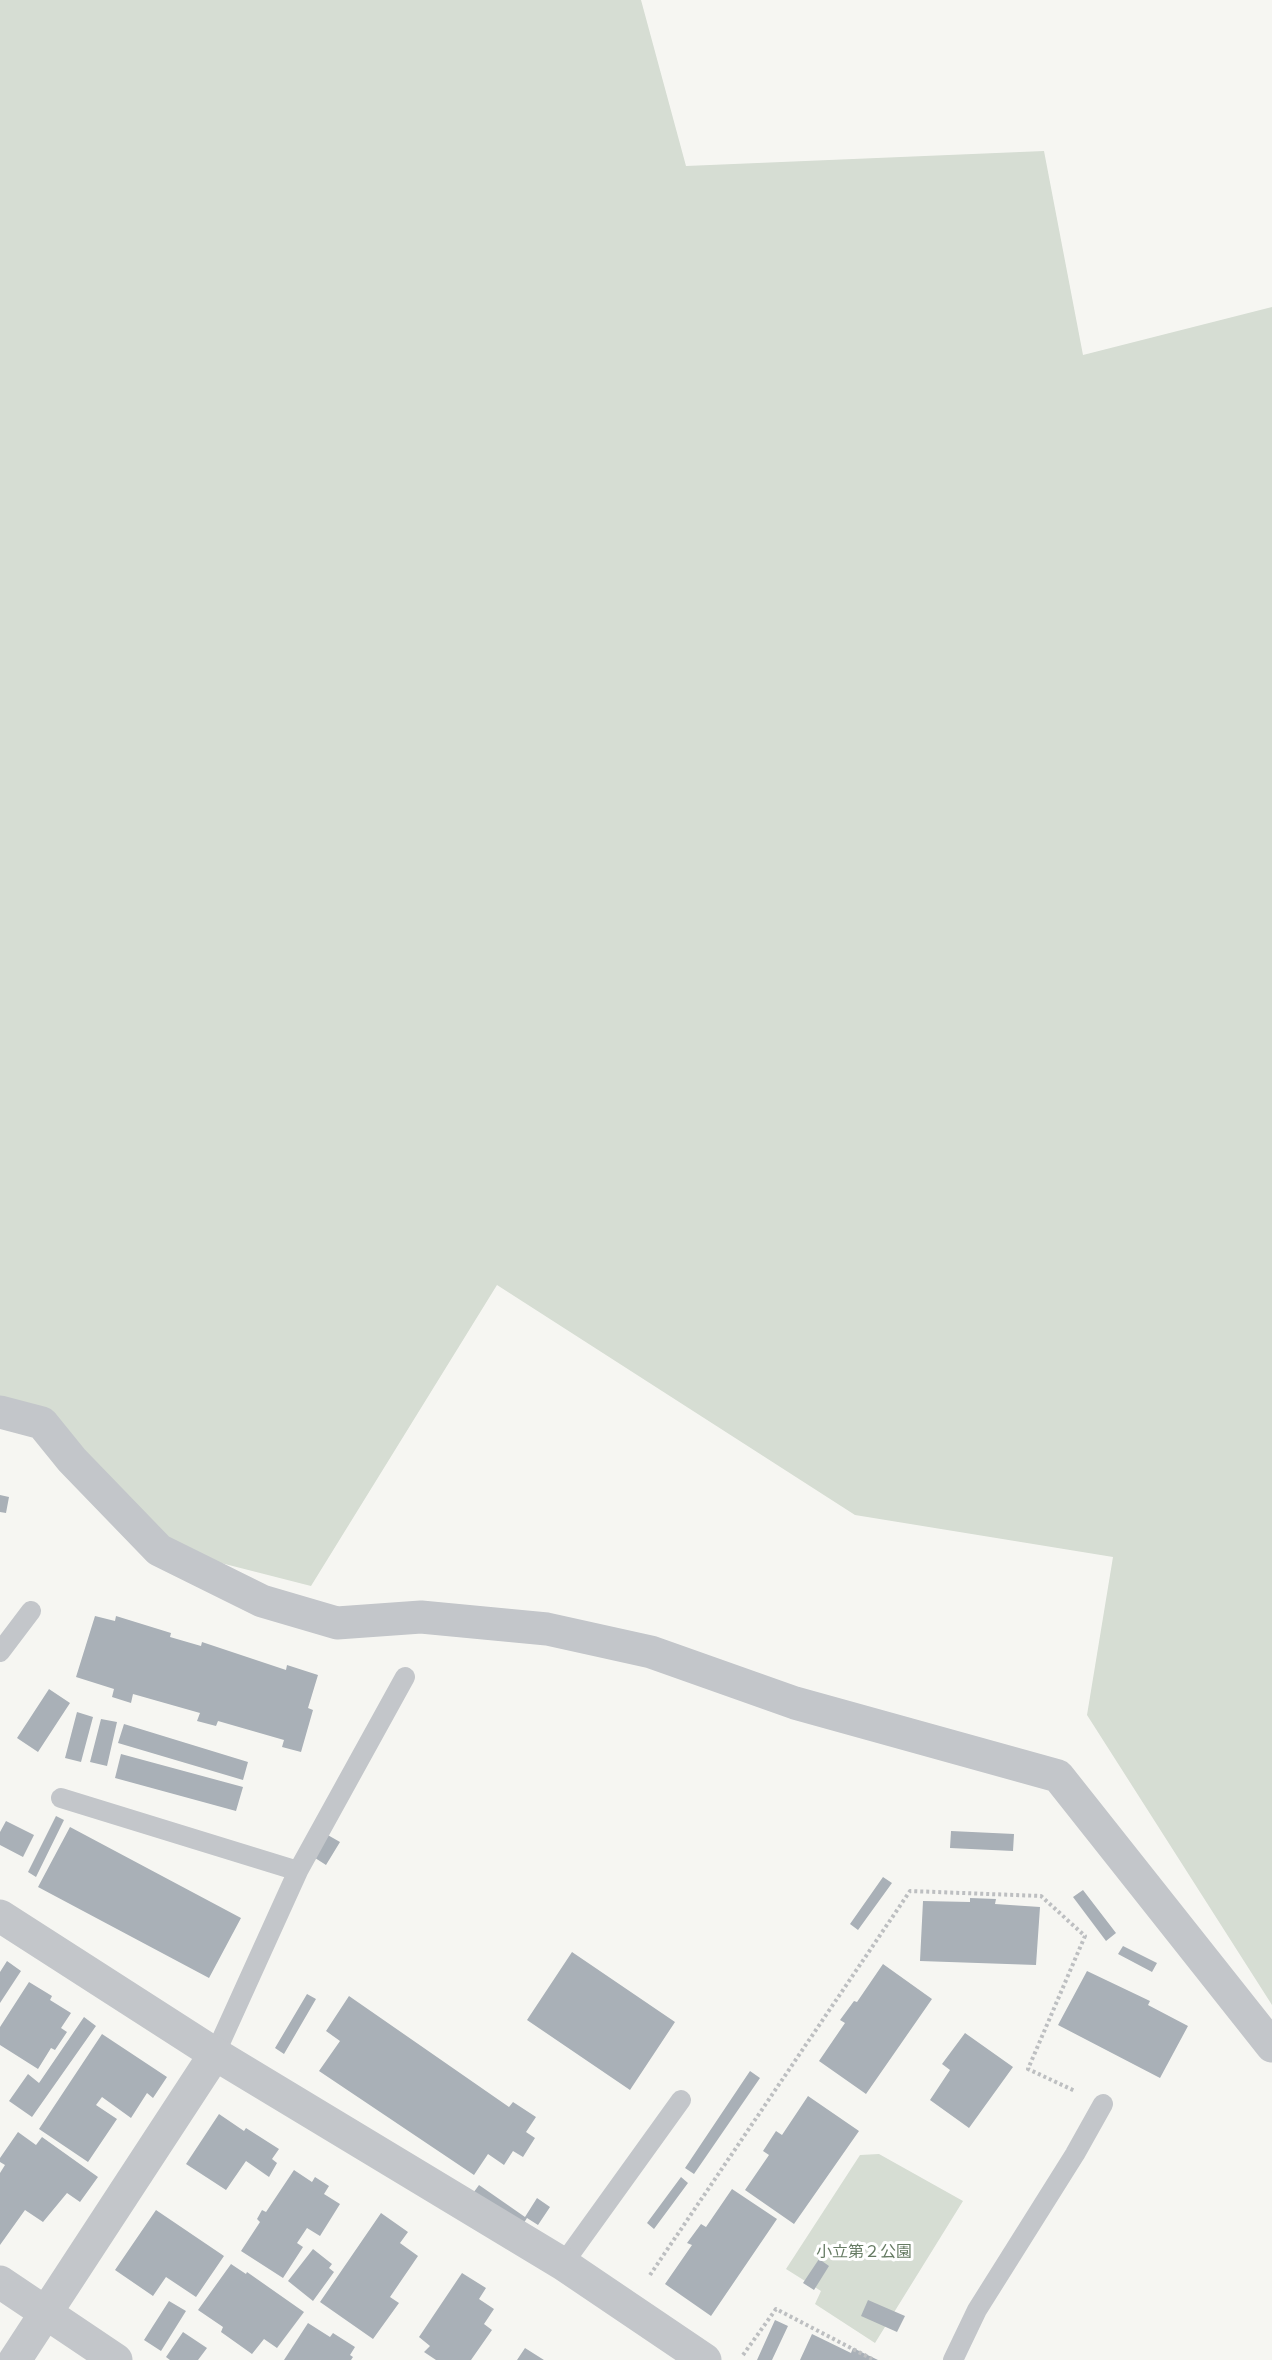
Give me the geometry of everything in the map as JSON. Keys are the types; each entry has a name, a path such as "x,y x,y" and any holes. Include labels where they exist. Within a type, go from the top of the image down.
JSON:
{"street":[{"path":"0,1412 42,1423 72,1460 159,1550 262,1601 337,1623 421,1617 547,1629 651,1652 795,1703 1058,1776 1272,2046"},
{"path":"0,1916 215,2054 563,2264 705,2360"},
{"path":"15,2360 215,2054"},
{"path":"0,2282 116,2360"}],"lane":[{"path":"0,1652 31,1611"},
{"path":"215,2054 298,1871 405,1677"},
{"path":"61,1798 298,1871"},
{"path":"563,2264 681,2100"},
{"path":"953,2360 977,2310 1076,2154 1103,2104"}],"path":[{"path":"644,2285 910,1891 1041,1896 1085,1936 1028,2069 1103,2104"},
{"path":"739,2360 776,2308 874,2360"}],"green space":[{"path":"0,0 641,0 686,166 1044,151 1083,355 1272,307 1272,2005 1087,1715 1113,1557 855,1515 497,1285 311,1586 170,1550 0,1402"},
{"name":"小立第２公園","path":"879,2154 963,2201 875,2343 815,2304 821,2291 786,2269 860,2155"}],"building":[{"path":"0,1495 9,1497 6,1513 0,1512"},
{"path":"95,1616 115,1621 116,1616 171,1633 170,1637 201,1646 202,1642 286,1670 287,1665 318,1675 308,1708 313,1710 301,1752 282,1747 284,1740 218,1721 216,1726 197,1721 200,1713 133,1694 131,1703 112,1697 114,1689 76,1677"},
{"path":"49,1689 70,1703 38,1752 17,1738"},
{"path":"77,1712 93,1717 81,1762 65,1758"},
{"path":"101,1719 117,1722 107,1766 90,1762"},
{"path":"124,1724 248,1762 243,1780 118,1743"},
{"path":"121,1754 243,1787 236,1811 115,1778"},
{"path":"56,1816 64,1820 36,1877 28,1872"},
{"path":"6,1821 34,1835 23,1857 0,1845 0,1832"},
{"path":"70,1827 241,1918 209,1978 38,1887"},
{"path":"951,1831 1014,1834 1013,1851 950,1848"},
{"path":"326,1834 340,1842 326,1865 312,1856"},
{"path":"883,1877 892,1883 858,1930 850,1924"},
{"path":"1083,1890 1116,1933 1106,1941 1073,1897"},
{"path":"970,1898 996,1899 995,1904 1040,1907 1036,1965 920,1961 923,1901 970,1902"},
{"path":"1123,1946 1157,1963 1152,1972 1118,1954"},
{"path":"572,1952 675,2022 630,2090 527,2020"},
{"path":"7,1961 21,1971 0,2003 0,1972"},
{"path":"883,1964 932,1999 866,2094 819,2061 845,2023 840,2020 854,2001 857,2002"},
{"path":"1087,1971 1150,2001 1148,2005 1188,2026 1160,2078 1058,2025"},
{"path":"29,1982 52,1996 50,2000 71,2013 61,2028 67,2032 55,2050 51,2048 38,2069 0,2045 0,2027"},
{"path":"307,1994 316,1999 284,2054 275,2048"},
{"path":"349,1996 509,2107 513,2102 536,2117 526,2132 535,2138 523,2157 513,2151 504,2165 488,2154 474,2175 319,2071 340,2041 326,2031"},
{"path":"84,2017 96,2026 32,2117 9,2101 28,2074 39,2083"},
{"path":"965,2033 1013,2067 969,2128 930,2100 950,2070 942,2064"},
{"path":"102,2034 167,2077 153,2098 147,2093 131,2118 102,2097 96,2105 117,2119 88,2162 39,2129"},
{"path":"750,2071 760,2078 694,2174 685,2168"},
{"path":"808,2096 859,2131 794,2224 745,2190 769,2155 763,2151 776,2131 782,2135"},
{"path":"219,2114 244,2131 246,2128 279,2149 272,2159 277,2163 269,2177 246,2161 226,2190 186,2164"},
{"path":"18,2132 36,2145 42,2137 98,2177 80,2202 67,2193 43,2222 25,2210 0,2245 0,2173 5,2165 0,2162 0,2158"},
{"path":"294,2170 312,2182 315,2177 329,2186 324,2194 340,2204 320,2236 307,2228 297,2243 303,2247 283,2278 241,2251 260,2222 257,2219 262,2210 266,2212"},
{"path":"681,2177 688,2183 654,2229 647,2223"},
{"path":"479,2185 525,2217 537,2198 550,2207 538,2225 527,2218 520,2229 471,2196"},
{"path":"732,2189 777,2219 711,2316 665,2284 692,2245 687,2243 701,2224 706,2227"},
{"path":"156,2210 224,2256 196,2297 166,2277 153,2296 115,2270"},
{"path":"381,2213 408,2232 400,2243 418,2256 390,2297 399,2303 373,2339 320,2302"},
{"path":"313,2249 332,2264 329,2268 334,2272 313,2301 288,2281"},
{"path":"819,2259 829,2266 814,2290 803,2283"},
{"path":"231,2264 246,2274 247,2272 304,2312 277,2348 264,2339 252,2354 221,2332 223,2327 198,2310"},
{"path":"462,2273 486,2288 479,2299 494,2309 484,2324 492,2330 471,2360 436,2360 424,2352 430,2346 419,2337"},
{"path":"868,2300 905,2316 897,2332 861,2316"},
{"path":"169,2301 186,2311 161,2351 144,2340"},
{"path":"775,2320 788,2326 772,2360 757,2360"},
{"path":"308,2323 330,2337 333,2333 355,2347 350,2355 353,2357 351,2360 284,2360"},
{"path":"183,2332 207,2348 198,2360 170,2360 166,2357"},
{"path":"812,2334 851,2353 853,2348 878,2360 800,2360"},
{"path":"525,2348 544,2360 517,2360"}]}
